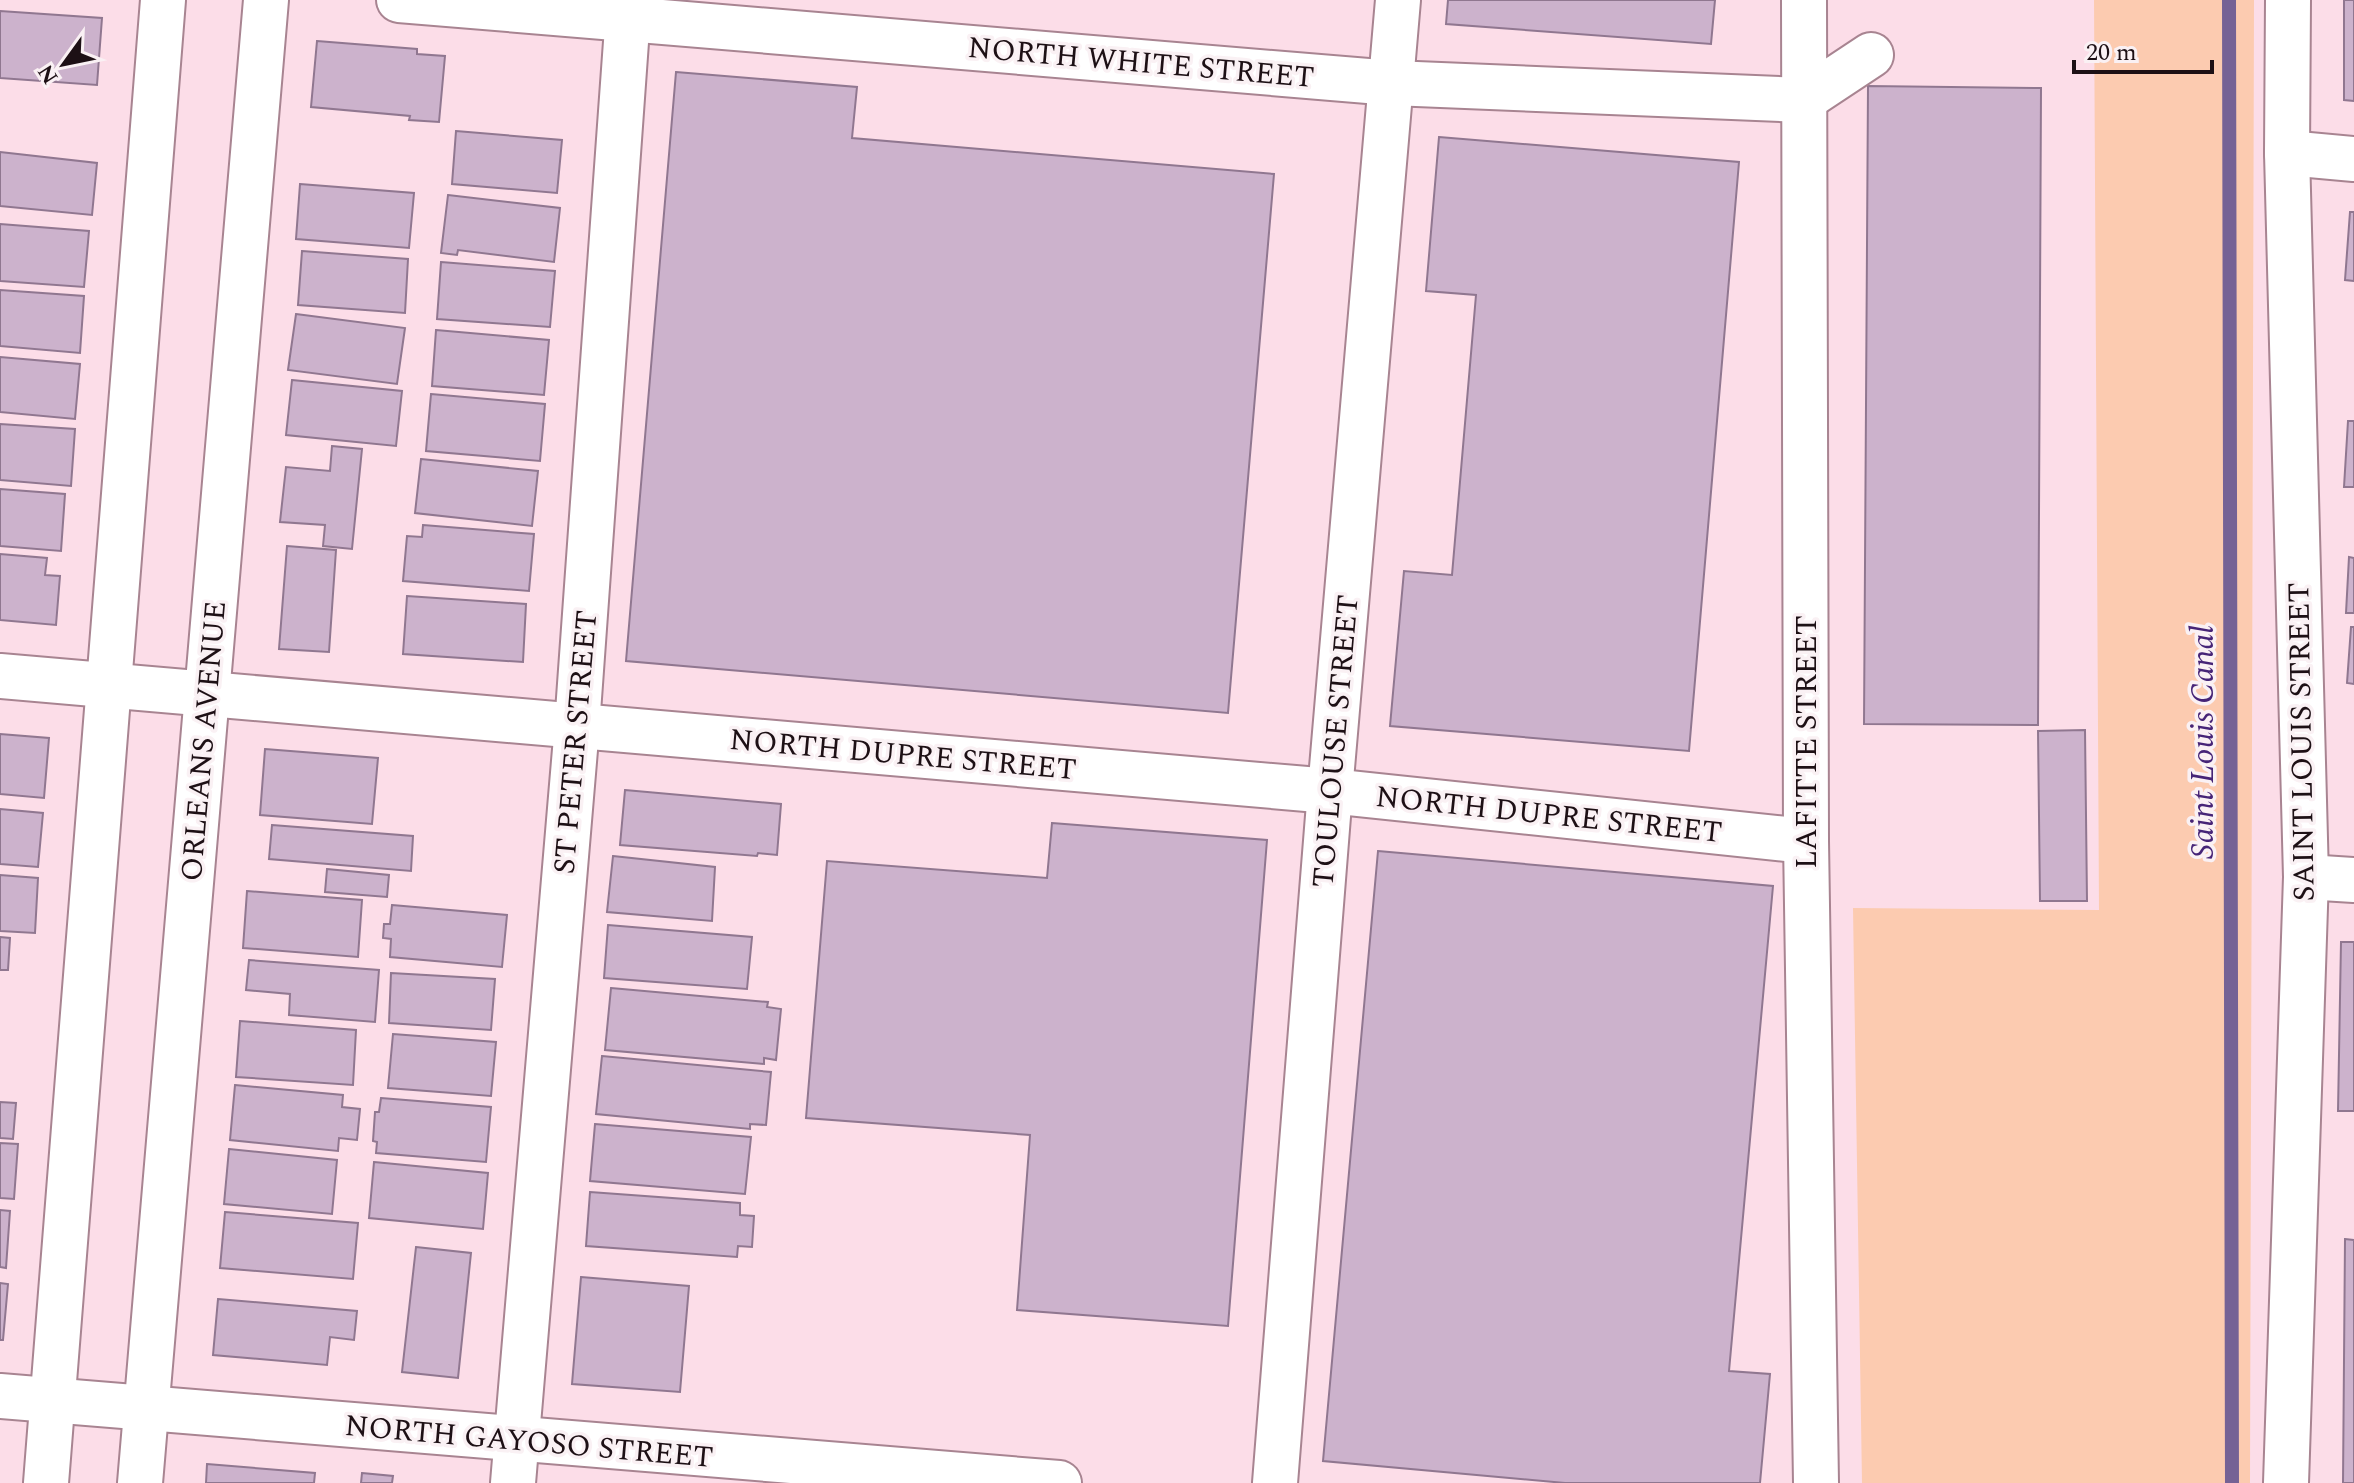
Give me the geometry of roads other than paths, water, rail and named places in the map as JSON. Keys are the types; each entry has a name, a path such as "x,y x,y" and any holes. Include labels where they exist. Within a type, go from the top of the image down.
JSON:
{"street":[{"path":"46,1483 163,0"},
{"name":"ORLEANS AVENUE","path":"140,1483 266,0"},
{"name":"NORTH WHITE STREET","path":"399,0 628,10 1392,83 1803,100"},
{"name":"TOULOUSE STREET","path":"1275,1483 1398,0"},
{"name":"LAFITTE STREET","path":"1804,0 1806,841 1816,1483"},
{"name":"SAINT LOUIS STREET","path":"2286,1483 2306,877 2287,153 2288,0"},
{"name":"ST PETER STREET","path":"513,1483 577,726 628,10"},
{"path":"1803,100 1871,55"},
{"path":"2287,153 2354,159"},
{"name":"NORTH DUPRE STREET","path":"0,676 1330,791 1806,841"},
{"path":"2306,877 2354,880"},
{"name":"NORTH GAYOSO STREET","path":"0,1396 1059,1483"}],"waterway":[{"name":"Saint Louis Canal","path":"2229,0 2232,1483"}]}
